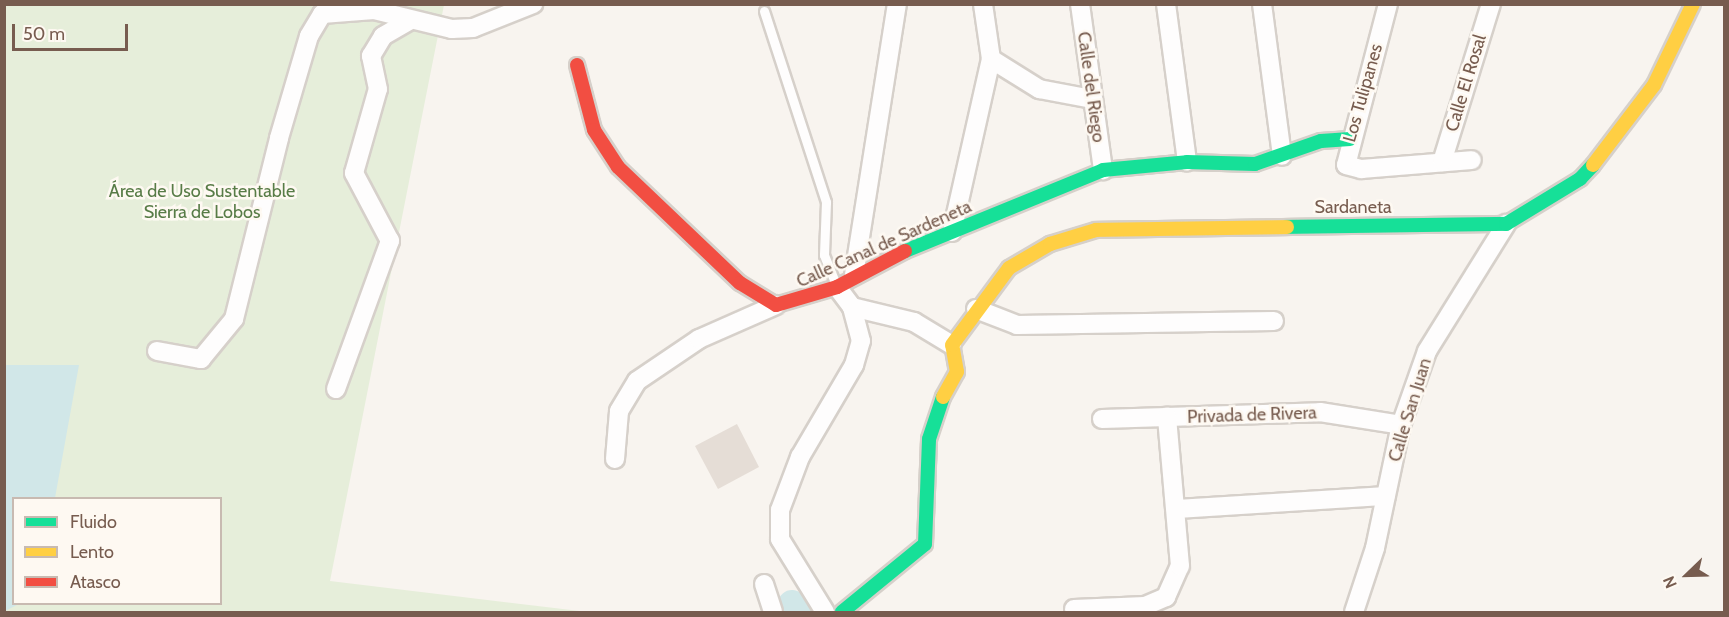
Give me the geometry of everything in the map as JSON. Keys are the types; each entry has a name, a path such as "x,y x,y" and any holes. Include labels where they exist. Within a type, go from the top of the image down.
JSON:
{"street":[{"path":"157,351 201,359 234,319 315,22 322,14 352,9 409,21 473,28 532,4"},
{"path":"854,275 897,4"},
{"path":"952,232 991,59 983,4"},
{"name":"Calle del Riego","path":"1080,4 1103,170"},
{"path":"1166,4 1187,162"},
{"path":"1262,4 1282,156"},
{"name":"Los Tulipanes","path":"1388,4 1350,139 1346,165 1361,169 1442,162"},
{"name":"Calle El Rosal","path":"1442,162 1491,4"},
{"path":"1506,224 1580,179 1618,138 1654,85 1693,4"},
{"path":"336,389 390,241 354,173 378,89 371,56 383,36 409,21"},
{"path":"991,59 1039,89 1092,99"},
{"path":"577,65 594,130 618,167 740,283 776,305"},
{"name":"Calle Canal de Sardeneta","path":"776,305 837,287 854,275 952,232 1047,197 1103,170 1187,162 1242,166 1282,156 1321,141 1350,139"},
{"path":"1442,162 1472,160"},
{"name":"Sardaneta","path":"952,345 975,309 1009,268 1050,244 1096,230 1506,224"},
{"name":"Calle San Juan","path":"1354,612 1386,495 1401,425 1428,351 1506,224"},
{"path":"825,612 780,539 780,510 800,457 854,365 861,341 852,307 837,287"},
{"path":"615,459 620,411 637,381 699,339 776,305"},
{"path":"842,612 925,544 929,439 933,413 957,372 952,345 914,322 881,312 852,307"},
{"path":"975,309 1017,325 1274,321"},
{"name":"Privada de Rivera","path":"1102,419 1320,412 1401,425"},
{"path":"1074,609 1145,606 1166,597 1180,566 1178,509 1167,417"},
{"path":"1178,509 1386,495"},
{"path":"764,584 773,612"}],"lane":[{"path":"764,11 826,202 824,255 837,287"}],"green space":[{"name":"Área de Uso Sustentable Sierra de Lobos","path":"4,5 444,5 330,581 588,612 5,612"}],"shaded area":[{"path":"5,365 79,365 55,497 12,497 12,605 17,605 5,611"}],"building":[{"path":"737,424 759,467 718,489 695,446"}],"waterway":[{"path":"792,604 799,612"}],"traffic: fast":[{"path":"905,251 1103,170 1187,162 1255,164 1321,141 1350,139"},
{"path":"1287,227 1506,224 1580,179 1593,165"},
{"path":"842,612 925,544 929,439 943,397"}],"traffic: slow":[{"path":"1593,165 1654,85 1693,4"},
{"path":"943,397 957,372 952,345 1009,268 1050,244 1096,230 1287,227"}],"traffic: jam":[{"path":"577,65 594,130 618,167 740,283 776,305 837,287 905,251"}]}
